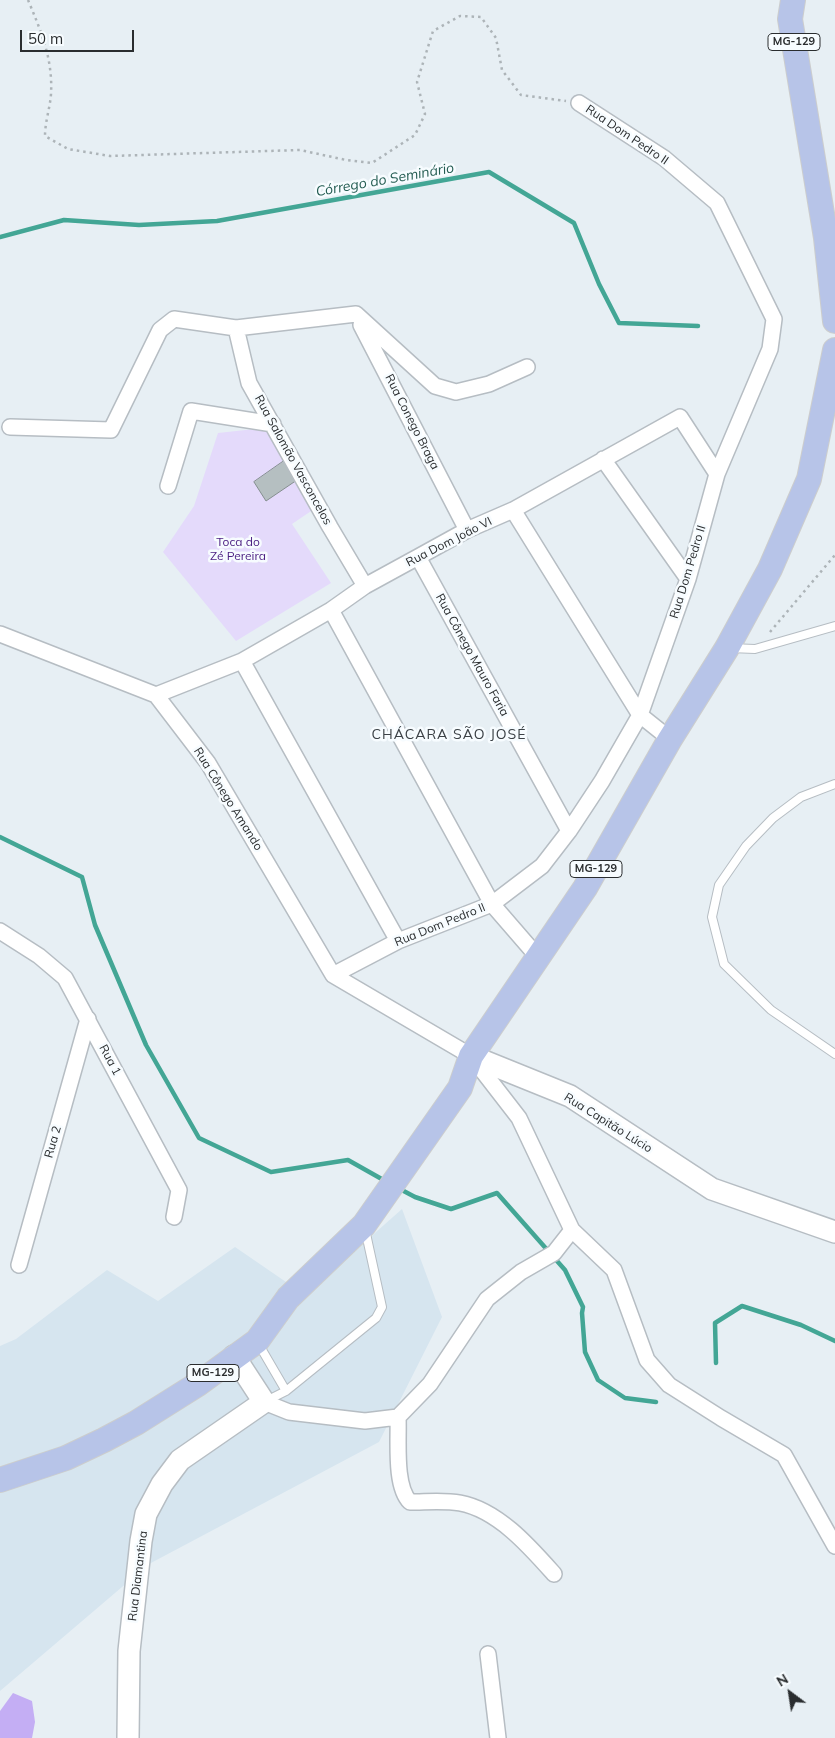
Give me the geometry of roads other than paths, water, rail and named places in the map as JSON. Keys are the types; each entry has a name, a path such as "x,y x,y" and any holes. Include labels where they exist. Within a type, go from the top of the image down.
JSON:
{"main road":[{"name":"MG-129","path":"793,0 790,19 826,238 835,321"},
{"name":"MG-129","path":"0,1480 66,1458 104,1440 136,1423 198,1384 256,1341 288,1298 364,1225 460,1088 471,1056 585,888 670,738 727,648 770,569 809,479 835,350"}],"street":[{"name":"Rua Dom Pedro II","path":"333,974 398,941 492,904 542,866 570,831 602,781 640,715 688,579 717,474 770,349 774,319 717,203 664,158 579,103"},
{"path":"10,427 111,430 160,330 174,319 236,328 356,314 435,386 456,392 489,384 527,367"},
{"name":"Rua Conego Braga","path":"356,314 467,530"},
{"name":"Rua Salomão Vasconcelos","path":"236,328 249,383 365,586"},
{"path":"168,486 191,411 274,424"},
{"name":"Rua Dom João VI","path":"156,695 242,661 331,610 365,586 467,530 513,510 680,417 717,474"},
{"path":"603,459 688,579"},
{"path":"513,510 640,715 670,738"},
{"name":"Rua Cônego Mauro Faria","path":"418,557 570,831"},
{"path":"331,610 492,904 538,956"},
{"path":"0,634 156,695"},
{"path":"242,661 398,941"},
{"name":"Rua Cônego Amando","path":"156,695 208,763 333,974"},
{"name":"Rua 1","path":"0,931 39,956 65,978 179,1190 174,1217"},
{"name":"Rua Capitão Lúcio","path":"333,974 471,1056 570,1096 712,1189 835,1232"},
{"name":"Rua 2","path":"19,1265 88,1019"},
{"path":"471,1056 519,1118 572,1230 614,1270 647,1360 668,1385 784,1455 835,1546"},
{"path":"234,1356 264,1402 289,1412 364,1421 398,1417 430,1384 487,1299 520,1272 554,1253 572,1230"},
{"name":"Rua Diamantina","path":"128,1738 129,1651 141,1541 146,1514 162,1484 180,1460 264,1402"},
{"path":"398,1417 399,1483 405,1497 410,1502 460,1503 484,1510 530,1546 554,1574"},
{"path":"488,1654 498,1738"}],"lane":[{"path":"727,648 755,649 835,626"},
{"path":"835,784 800,797 773,818 746,846 720,885 712,917 724,964 771,1010 835,1054"},
{"path":"264,1402 286,1391 376,1318 382,1307 364,1225"},
{"path":"256,1341 286,1391"}],"waterway":[{"name":"Córrego do Seminário","path":"0,237 64,220 139,225 217,221 489,172 574,223 599,284 619,323 698,326"},
{"path":"0,837 82,877 95,925 146,1045 199,1138 271,1172 348,1160 387,1182"},
{"path":"398,1188 415,1197 451,1209 497,1193 565,1270 583,1307 585,1352 598,1380 625,1398 656,1402"},
{"path":"716,1363 715,1323 742,1306 801,1325 835,1341"}],"district":[{"name":"CHÁCARA SÃO JOSÉ","path":"449,735"}],"park label":[{"name":"Toca do Zé Pereira","path":"238,549"}]}
